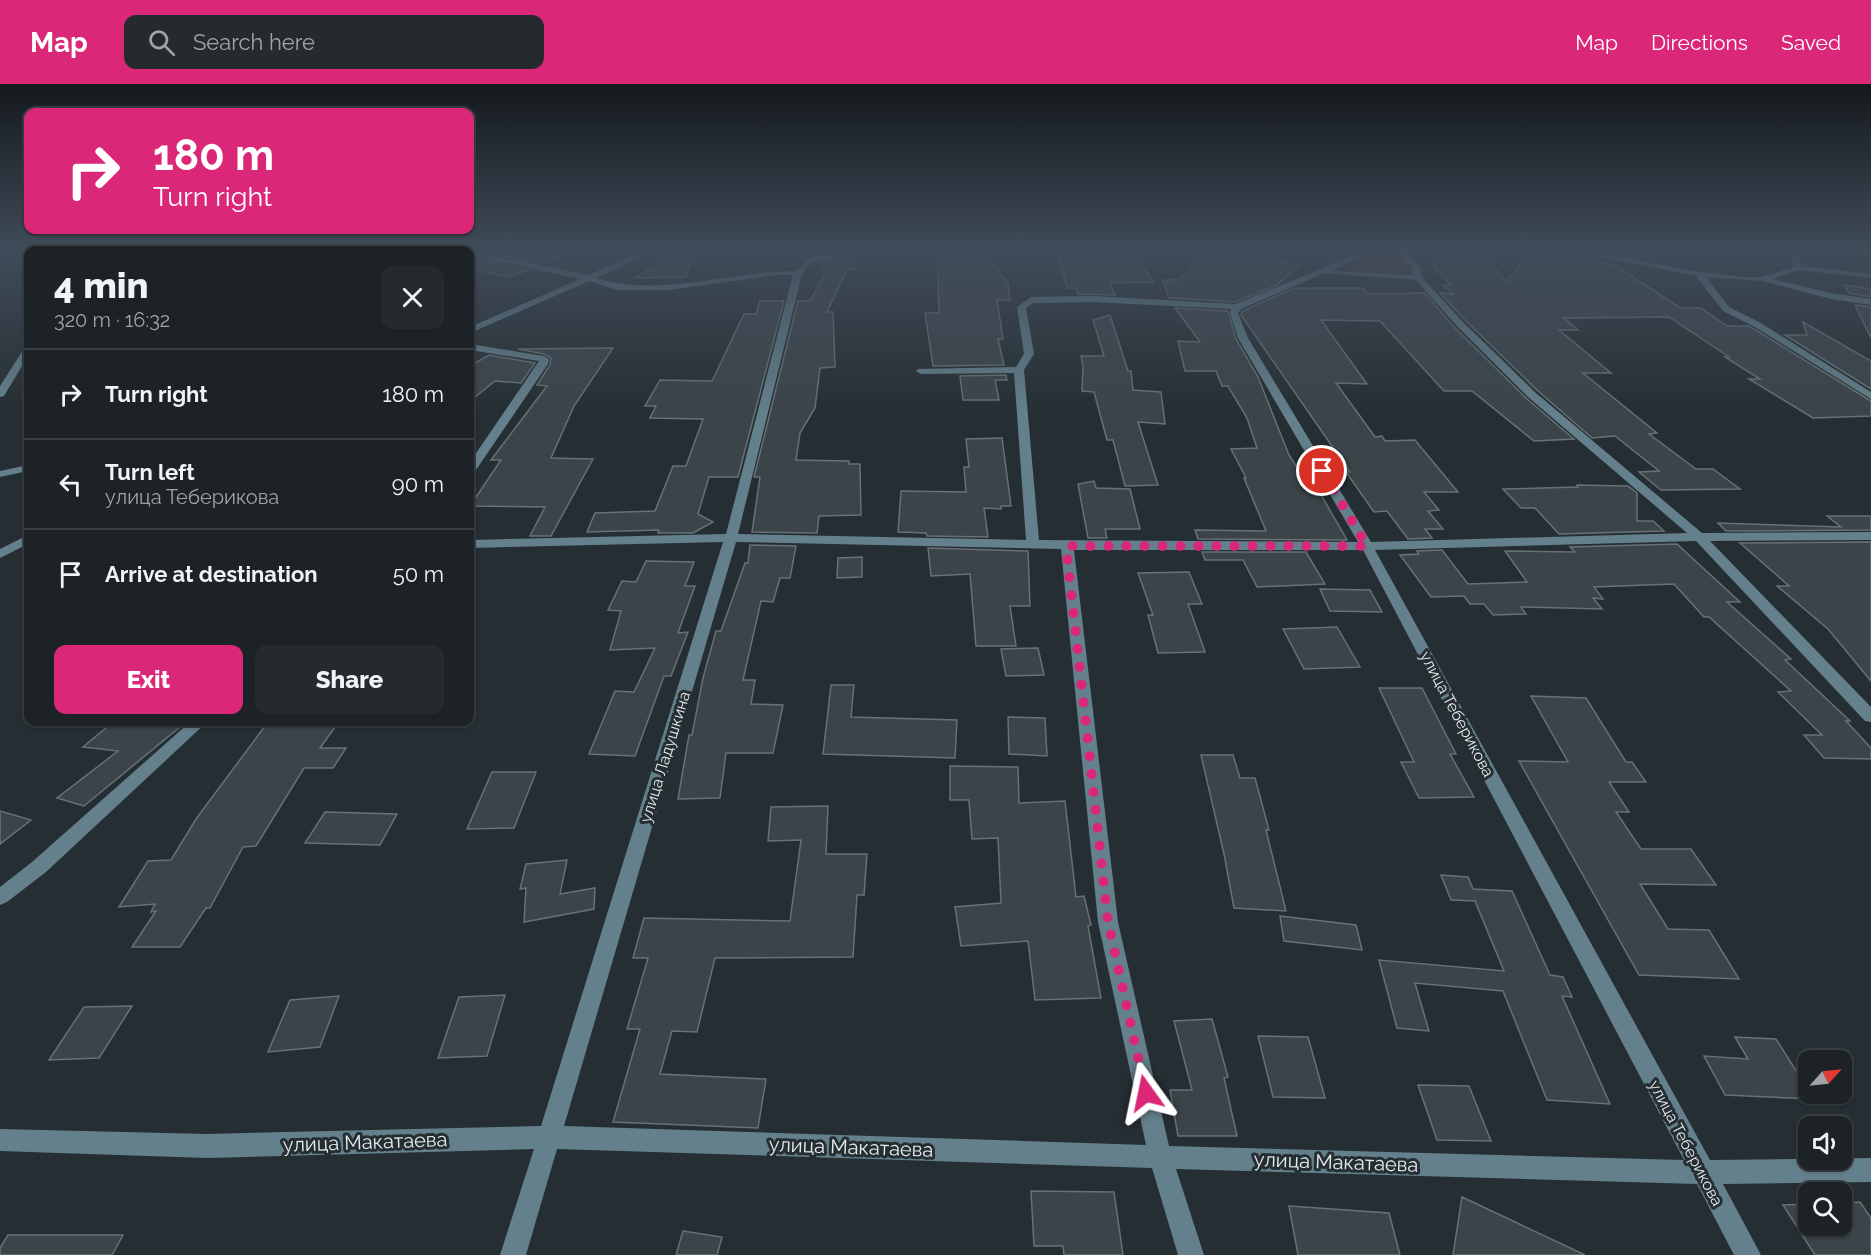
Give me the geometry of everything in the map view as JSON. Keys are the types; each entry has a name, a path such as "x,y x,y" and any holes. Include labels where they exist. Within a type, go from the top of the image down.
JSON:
{"street":[{"path":"474,328 528,305"},
{"name":"улица Ладушкина","path":"513,1255 731,538 790,305"},
{"path":"1024,305 1021,307 1029,354 1019,370 1033,544"},
{"path":"1202,305 1237,307 1243,305"},
{"path":"1442,305 1532,395 1699,537 1871,717"},
{"path":"1723,305 1726,309 1758,324 1871,396"},
{"name":"улица Теберикова","path":"1237,307 1234,313 1243,338 1367,546 1701,1172 1748,1255"},
{"path":"474,349 544,359 543,364 474,464"},
{"path":"0,394 24,355"},
{"path":"921,371 1019,370"},
{"path":"0,474 24,469"},
{"path":"474,544 731,538 1068,546 1367,546 1699,537 1871,536"},
{"path":"0,554 24,541"},
{"path":"1068,546 1077,661 1108,922 1160,1157 1191,1255"},
{"path":"0,897 39,867 195,726"},
{"name":"улица Макатаева","path":"0,1140 207,1146 550,1137 1701,1172 1871,1170"}],"building":[{"path":"759,305 783,305 738,477 709,477 698,514 713,522 693,533 658,533 659,530 587,532 595,513 655,511 673,466 686,466 703,419 650,418 656,406 645,406 660,380 712,381 744,314 756,314"},
{"path":"797,305 831,305 827,312 833,312 835,367 820,368 815,408 800,433 796,460 849,461 849,464 860,464 861,515 819,516 817,533 752,532 760,477 754,477"},
{"path":"939,305 998,305 1003,339 998,339 1004,365 933,366 925,313 939,313"},
{"path":"1256,305 1435,305 1453,326 1527,399 1574,439 1534,441 1472,391 1444,391 1380,321 1321,320 1367,384 1336,383 1375,437 1382,436 1385,441 1415,440 1458,492 1424,492 1439,510 1428,511 1443,529 1425,529 1432,538 1408,539 1387,511 1374,512 1346,472 1350,472 1241,315 1242,311"},
{"path":"1451,305 1675,305 1680,308 1701,308 1727,326 1748,326 1754,329 1871,401 1871,416 1813,418 1749,379 1760,379 1669,317 1564,318 1578,330 1559,330 1611,373 1583,373 1657,433 1649,434 1696,469 1713,469 1740,489 1661,490 1639,472 1659,471 1615,436 1592,438 1538,391"},
{"path":"1855,305 1871,307 1871,338"},
{"path":"1175,308 1228,311 1236,339 1258,377 1289,455 1300,472 1308,472 1347,540 1198,539 1195,530 1266,531 1244,478 1246,478 1231,449 1257,448 1247,418 1228,386 1222,386 1216,371 1185,371 1178,341 1200,342"},
{"path":"1110,315 1128,371 1131,371 1133,390 1161,392 1165,424 1138,422 1158,485 1125,486 1113,440 1107,440 1094,392 1082,391 1081,356 1104,356 1093,320"},
{"path":"1803,322 1871,361 1871,389 1785,335 1807,335"},
{"path":"613,348 574,406 551,458 593,459 551,536 530,536 545,507 474,506 474,500 501,460 491,460 547,386 537,385 550,365 551,358 544,354 518,349"},
{"path":"489,355 535,363 521,383 495,381 474,398 474,364"},
{"path":"1006,375 1007,380 995,380 999,400 963,400 960,376"},
{"path":"1002,438 1011,506 1001,506 1001,509 984,508 988,537 927,536 926,533 898,532 901,491 966,492 964,467 969,467 966,439"},
{"path":"1094,481 1096,488 1130,489 1140,529 1105,529 1107,538 1088,538 1078,484"},
{"path":"1577,485 1628,486 1637,493 1637,521 1653,521 1664,531 1559,534 1535,508 1521,508 1503,489 1578,487"},
{"path":"1827,516 1871,516 1871,530 1726,531 1718,523 1841,527"},
{"path":"1871,542 1871,681 1828,629 1777,586 1789,586 1740,543"},
{"path":"1677,544 1740,602 1727,602 1791,659 1785,660 1850,721 1846,721 1871,748 1871,759 1824,758 1804,735 1822,735 1778,692 1791,691 1709,617 1704,617 1674,584 1594,587 1603,599 1593,598 1602,609 1521,607 1526,614 1493,615 1484,604 1470,604 1464,596 1431,597 1400,555 1419,554 1417,551 1442,550 1468,584 1527,582 1505,551 1575,552 1570,547"},
{"path":"750,545 796,546 790,578 780,578 773,602 761,601 743,680 755,680 751,704 783,705 773,753 726,753 720,798 678,799 689,735 692,735 703,678 716,631 721,631 745,563 748,563"},
{"path":"928,548 1028,551 1030,606 1010,606 1016,646 976,646 970,574 931,576"},
{"path":"1202,552 1306,552 1325,584 1257,587 1243,560 1205,560"},
{"path":"862,557 862,577 837,578 838,558"},
{"path":"646,561 694,562 685,586 695,586 678,633 688,632 671,676 664,676 635,756 589,754 615,691 634,692 655,648 610,650 621,611 608,610 622,581 636,582"},
{"path":"1189,572 1202,604 1188,604 1205,652 1158,653 1148,615 1153,615 1138,573"},
{"path":"1320,589 1370,590 1382,612 1330,611"},
{"path":"1337,627 1360,667 1304,669 1283,629"},
{"path":"1038,648 1044,675 1006,676 1001,649"},
{"path":"831,685 854,685 851,717 957,720 955,758 823,754"},
{"path":"1379,688 1422,688 1456,754 1450,754 1474,797 1419,798 1401,762 1414,762"},
{"path":"1531,696 1586,698 1626,762 1632,762 1646,782 1609,782 1629,812 1616,812 1641,849 1691,849 1716,885 1640,884 1668,929 1709,930 1739,979 1639,975 1519,761 1568,762"},
{"path":"1008,717 1045,718 1047,756 1009,754"},
{"path":"108,726 181,726 84,806 57,798 118,751 83,747"},
{"path":"265,726 336,726 320,748 346,748 333,768 304,768 256,846 243,847 210,908 206,908 180,947 132,947 156,911 151,912 155,904 119,907 148,861 171,860 196,819"},
{"path":"1201,755 1233,755 1240,778 1255,778 1269,830 1266,830 1286,911 1234,908"},
{"path":"950,766 1018,767 1019,803 1065,801 1076,897 1084,896 1091,925 1088,926 1101,998 1035,1000 1028,941 961,946 955,907 1001,903 998,838 972,839 969,800 950,800"},
{"path":"492,772 536,772 514,828 467,829"},
{"path":"828,806 826,854 867,854 864,895 857,895 853,957 715,958 697,1032 672,1031 660,1074 766,1079 758,1128 613,1122 640,1029 627,1029 648,958 633,958 644,918 790,921 801,840 768,841 771,807"},
{"path":"0,811 31,820 0,844"},
{"path":"325,812 397,814 380,845 305,843"},
{"path":"567,860 560,894 595,888 594,909 524,922 526,888 520,889 526,864"},
{"path":"1441,875 1468,877 1473,889 1512,891 1550,975 1563,977 1572,997 1562,996 1610,1104 1547,1100 1503,991 1415,983 1429,1031 1397,1028 1379,960 1504,971 1475,901 1451,900"},
{"path":"1280,916 1356,925 1362,950 1284,941"},
{"path":"505,995 487,1056 438,1058 459,997"},
{"path":"339,996 320,1047 268,1052 290,1000"},
{"path":"132,1006 99,1058 49,1060 84,1007"},
{"path":"1212,1019 1228,1077 1224,1078 1237,1136 1178,1136 1170,1090 1192,1090 1174,1021"},
{"path":"1258,1036 1308,1037 1325,1098 1273,1097"},
{"path":"1735,1037 1776,1039 1798,1074 1798,1098 1725,1095 1704,1056 1748,1059"},
{"path":"1418,1085 1469,1086 1491,1141 1437,1140"},
{"path":"1031,1191 1114,1192 1123,1255 1064,1255 1063,1246 1034,1246"},
{"path":"1462,1197 1585,1255 1453,1255"},
{"path":"1852,1202 1860,1202 1871,1218 1871,1255 1815,1255 1803,1236 1852,1236"},
{"path":"1798,1204 1798,1228 1783,1205"},
{"path":"1289,1206 1389,1213 1400,1255 1298,1255"},
{"path":"683,1231 722,1237 717,1255 676,1255"},
{"path":"8,1235 123,1235 112,1255 0,1255 0,1248"}],"route":[{"path":"1146,1093 1108,922 1077,661 1068,546 1367,546 1322,471"}]}
